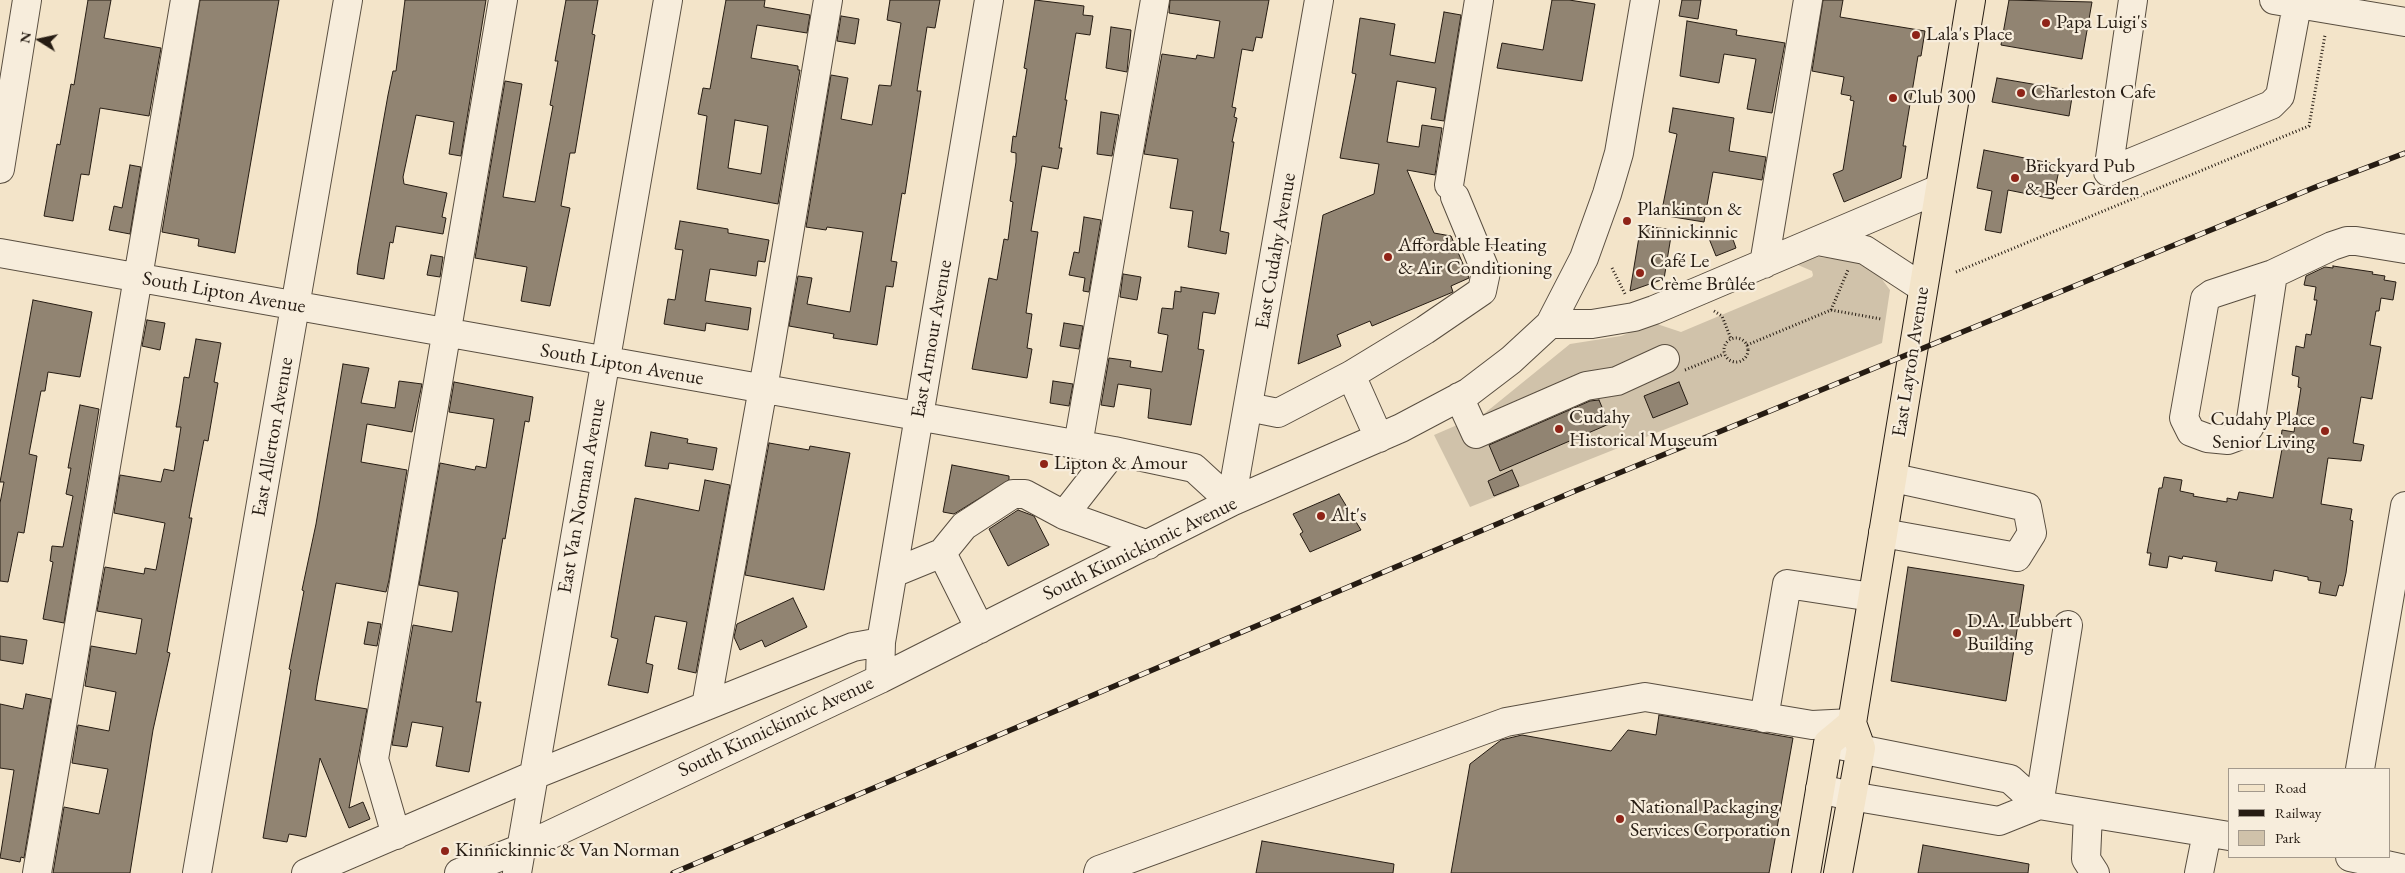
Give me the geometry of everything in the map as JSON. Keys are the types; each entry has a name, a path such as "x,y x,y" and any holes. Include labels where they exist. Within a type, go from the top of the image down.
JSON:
{"main road":[{"name":"East Layton Avenue","path":"1838,873 1851,796 1872,597 1894,478 1923,288 1971,0"},
{"path":"1806,873 1828,743 1857,736"}],"street":[{"path":"0,169 27,0"},
{"path":"37,873 185,0"},
{"name":"East Allerton Avenue","path":"197,873 348,0"},
{"path":"396,835 374,759 503,0"},
{"name":"East Van Norman Avenue","path":"520,860 668,0"},
{"path":"706,706 828,0"},
{"name":"East Armour Avenue","path":"880,678 881,642 989,0"},
{"path":"1078,445 1154,0"},
{"name":"East Cudahy Avenue","path":"1232,502 1318,0"},
{"path":"1248,408 1278,413 1351,375 1425,330 1482,291 1486,272 1452,191 1479,0"},
{"path":"1645,0 1618,153 1607,194 1584,258 1550,324 1592,324 1634,317 1687,297 1939,189"},
{"path":"1764,264 1808,0"},
{"path":"2133,0 2108,172 2271,105 2280,96 2290,1 2405,22"},
{"path":"1818,241 1865,250 1923,288"},
{"path":"2273,274 2250,426 2244,434 2228,440 2207,438 2191,432 2184,418 2205,299 2212,294 2273,274 2332,246 2347,241 2405,249"},
{"name":"South Lipton Avenue","path":"0,253 919,418 1114,451 1194,468 1232,502"},
{"name":"South Kinnickinnic Avenue","path":"459,873 520,860 1232,502 1379,438 1459,397 1511,360 1550,324"},
{"path":"1459,397 1476,434 1586,386 1617,381 1665,359"},
{"path":"1351,375 1379,438"},
{"path":"1064,515 1114,451"},
{"path":"1883,533 2017,557 2032,532 2027,507 1894,478"},
{"path":"893,573 942,554 964,526 1013,494 1025,494 1064,515 1148,544"},
{"path":"2360,768 2405,506"},
{"path":"942,554 980,629"},
{"path":"1764,718 1787,584 1872,597"},
{"path":"2039,805 2068,625"},
{"name":"South Kinnickinnic Avenue","path":"306,873 534,775 853,647 881,642"},
{"path":"1098,872 1506,722 1645,697 1812,726 1857,736 2010,779 2039,805"},
{"path":"1820,789 1999,821 2039,805 2218,835 2199,873"},
{"path":"2088,813 2086,860 2095,873"},
{"path":"2343,873 2346,858"},
{"path":"2355,858 2405,869"}],"path":[{"path":"1956,272 2309,126 2325,35"},
{"path":"1831,310 1850,267"},
{"path":"1612,268 1627,297"},
{"path":"1747,345 1831,310 1881,318"},
{"path":"1723,319 1731,339"},
{"path":"1731,339 1741,339 1747,345 1748,353 1740,362 1729,361 1724,354 1724,346 1731,339"},
{"path":"1665,359 1676,374 1724,354"}],"green space":[{"path":"1819,257 1862,264 1881,278 1890,290 1882,343 1470,507 1434,435 1485,413 1570,344 1621,336 1654,323 1681,332 1812,277 1812,271 1798,265 1798,262 1805,258"}],"building":[{"path":"88,0 111,0 104,38 161,48 149,116 100,108 89,175 81,174 73,221 44,216 57,144 60,145 71,84 74,85"},
{"path":"200,0 279,0 235,253 198,246 199,239 162,232"},
{"path":"405,0 486,0 461,156 449,154 454,122 416,115 403,177 404,184 447,193 442,217 446,218 443,234 396,226 393,243 390,242 384,279 357,274 388,95 393,71 396,71"},
{"path":"566,0 598,0 592,34 595,35 575,153 570,153 561,206 570,208 550,306 521,301 527,267 475,258 505,81 522,84 503,197 535,202 553,106 550,105 558,61 555,61"},
{"path":"726,0 765,0 764,7 810,15 807,33 757,25 751,58 798,66 798,70 800,70 778,204 697,189 707,116 698,114 703,88 710,89","holes":["735,120 768,126 761,174 728,168"]},
{"path":"890,0 940,0 935,28 927,27 917,91 921,91 905,194 902,193 891,261 897,262 893,287 886,286 877,345 833,338 834,334 789,326 798,276 812,278 807,304 850,312 863,232 827,227 826,230 806,227 831,75 848,78 841,119 872,125 879,85 891,86 901,23 887,20"},
{"path":"1035,0 1084,6 1083,15 1093,16 1090,35 1076,33 1065,100 1067,100 1059,148 1062,148 1058,169 1042,166 1031,231 1038,232 1026,313 1032,314 1027,348 1032,349 1027,378 972,369 989,278 997,280 1004,239 1008,240 1013,202 1010,201 1016,162 1016,153 1011,152 1013,136 1016,137 1027,69 1024,68"},
{"path":"1170,0 1269,0 1262,38 1256,37 1253,51 1242,49 1232,107 1236,108 1234,117 1237,118 1220,231 1229,233 1226,254 1188,247 1193,211 1170,208 1178,159 1144,154 1162,54 1196,59 1197,55 1214,58 1220,21 1169,13"},
{"path":"1552,0 1569,0 1595,4 1582,81 1497,68 1502,43 1543,50"},
{"path":"1682,0 1701,0 1698,19 1679,16"},
{"path":"1823,0 1843,0 1840,17 1925,31 1921,56 1918,56 1903,146 1906,146 1901,178 1844,202 1833,174 1843,170 1854,101 1850,100 1851,96 1841,94 1844,77 1812,71"},
{"name":"Papa Luigi's","path":"2009,0 2092,2 2082,59 2001,45"},
{"name":"Affordable Heating & Air Conditioning","path":"1444,12 1461,15 1444,121 1431,119 1436,88 1397,81 1387,142 1419,147 1422,125 1442,128 1435,175 1407,170 1434,233 1451,236 1469,278 1451,286 1453,292 1372,326 1370,321 1337,335 1341,346 1298,364 1323,215 1374,194 1379,164 1340,158 1356,74 1352,73 1360,18 1395,24 1390,55 1435,63"},
{"path":"841,16 859,19 855,44 837,41"},
{"path":"1687,21 1737,30 1736,35 1785,43 1772,113 1747,109 1756,59 1724,54 1719,83 1680,76"},
{"path":"1111,27 1131,30 1127,72 1106,68"},
{"path":"1997,78 2073,91 2069,116 1992,102"},
{"path":"1673,108 1734,118 1729,151 1766,157 1762,180 1713,172 1704,222 1661,215 1677,134 1669,132"},
{"path":"1101,112 1119,115 1112,156 1097,154"},
{"path":"1984,150 2060,165 2053,199 2008,190 2001,233 1985,230 1992,191 1977,188"},
{"path":"130,165 141,167 130,234 109,230 114,206 122,208"},
{"path":"1084,217 1101,220 1089,292 1083,291 1085,278 1069,275 1074,252 1079,253"},
{"path":"680,221 728,229 728,233 769,240 765,262 758,261 756,276 710,269 705,301 751,308 748,330 706,323 705,331 664,324 668,299 675,300 683,250 675,249"},
{"path":"1641,225 1672,230 1664,279 1630,291"},
{"path":"1729,228 1736,248 1716,256 1708,236"},
{"path":"431,255 443,257 440,277 427,275"},
{"name":"Cudahy Place Senior Living","path":"2333,266 2373,272 2372,274 2385,276 2384,280 2396,282 2393,300 2381,298 2379,311 2376,311 2370,345 2381,347 2372,399 2361,397 2353,443 2364,445 2361,461 2328,458 2321,504 2352,509 2350,520 2353,521 2343,586 2339,585 2336,596 2319,593 2321,582 2308,580 2308,577 2274,570 2272,581 2215,571 2217,562 2183,556 2182,559 2169,556 2167,568 2149,565 2151,553 2147,553 2159,488 2162,488 2164,477 2182,480 2180,491 2194,494 2193,496 2227,502 2227,498 2237,500 2239,492 2273,498 2282,449 2280,448 2282,430 2294,432 2301,388 2298,387 2299,377 2292,375 2296,346 2304,348 2306,334 2311,335 2317,300 2314,300 2316,287 2304,285 2306,276 2325,267 2333,268"},
{"path":"1123,274 1141,277 1137,300 1120,297"},
{"path":"1181,287 1219,293 1215,314 1203,312 1198,349 1204,350 1191,425 1148,418 1151,389 1118,384 1114,407 1101,405 1109,358 1131,361 1130,367 1162,372 1168,335 1158,333 1162,308 1173,309 1175,291 1181,292"},
{"path":"33,300 92,312 80,377 48,372 45,391 41,391 29,454 37,456 24,533 18,532 8,582 0,581 0,503 4,482 0,482"},
{"path":"147,320 165,323 160,350 142,346"},
{"path":"1064,323 1083,326 1079,349 1060,346"},
{"path":"196,339 221,343 214,382 218,383 208,441 204,440 189,518 192,518 167,652 170,653 153,730 130,873 53,873 64,807 99,814 108,769 72,763 78,725 109,731 116,692 85,686 91,646 136,654 142,619 97,611 105,567 144,574 145,568 156,570 165,523 114,513 120,475 161,482 164,469 174,471 181,427 176,427 184,377 189,378"},
{"path":"343,364 369,368 361,403 395,408 399,381 422,384 412,432 367,424 361,462 407,470 389,580 386,592 336,583 315,700 367,709 349,808 363,802 370,819 349,828 320,758 306,837 289,834 287,842 263,838 291,670 289,669 304,591 302,590 316,524"},
{"path":"1053,381 1073,384 1069,406 1050,403"},
{"path":"454,382 533,397 529,422 525,421 505,539 503,538 495,584 476,702 481,702 469,772 436,766 443,727 412,722 407,747 392,745 413,625 452,632 458,592 419,585 440,463 475,470 476,466 486,468 494,419 449,412"},
{"path":"1679,382 1688,404 1653,418 1644,396"},
{"name":"Cudahy Historical Museum","path":"1599,400 1609,424 1500,471 1489,445 1590,401"},
{"path":"80,405 99,409 64,623 43,619 53,562 50,561 52,546 63,547 73,496 66,494 71,468 68,468"},
{"path":"651,432 688,439 687,443 717,448 713,470 669,463 668,469 645,466"},
{"path":"769,443 809,450 810,446 850,453 824,590 745,575"},
{"path":"952,465 1009,476 1009,480 954,514 943,512"},
{"path":"1512,470 1519,486 1494,496 1488,481"},
{"path":"705,480 730,485 696,673 678,669 687,622 655,616 646,663 653,665 648,693 608,685 618,639 611,637 635,498 699,511"},
{"path":"1339,494 1361,530 1310,552 1300,534 1303,532 1293,514"},
{"path":"1018,510 1034,516 1049,545 1008,566 989,529"},
{"name":"D.A. Lubbert Building","path":"1908,567 2024,585 2006,701 1891,681"},
{"path":"793,598 807,627 765,647 762,640 740,650 734,637 737,624"},
{"path":"368,622 381,624 377,646 364,644"},
{"path":"0,636 27,640 23,664 0,660"},
{"path":"26,694 51,699 24,858 21,857 20,862 0,858 14,770 0,768 0,704 23,709"},
{"name":"National Packaging Services Corporation","path":"1659,715 1793,738 1769,873 1451,873 1470,764 1501,740 1522,735 1611,751 1628,730 1656,735"},
{"path":"1262,841 1394,864 1393,873 1256,873"},
{"path":"1923,845 2029,864 2028,873 1918,873"}],"railway":[{"path":"673,873 1575,491 2318,186 2405,153"}],"place":[{"name":"Papa Luigi's","path":"2046,23"},
{"name":"Lala's Place","path":"1916,35"},
{"name":"Charleston Cafe","path":"2021,93"},
{"name":"Club 300","path":"1893,98"},
{"name":"Brickyard Pub & Beer Garden","path":"2015,178"},
{"name":"Plankinton & Kinnickinnic","path":"1627,221"},
{"name":"Affordable Heating & Air Conditioning","path":"1388,257"},
{"name":"Café Le Crème Brûlée","path":"1640,273"},
{"name":"Cudahy Historical Museum","path":"1559,429"},
{"name":"Cudahy Place Senior Living","path":"2325,431"},
{"name":"Lipton & Amour","path":"1044,464"},
{"name":"Alt's","path":"1321,516"},
{"name":"D.A. Lubbert Building","path":"1957,633"},
{"name":"National Packaging Services Corporation","path":"1620,819"},
{"name":"Kinnickinnic & Van Norman","path":"445,851"}]}
